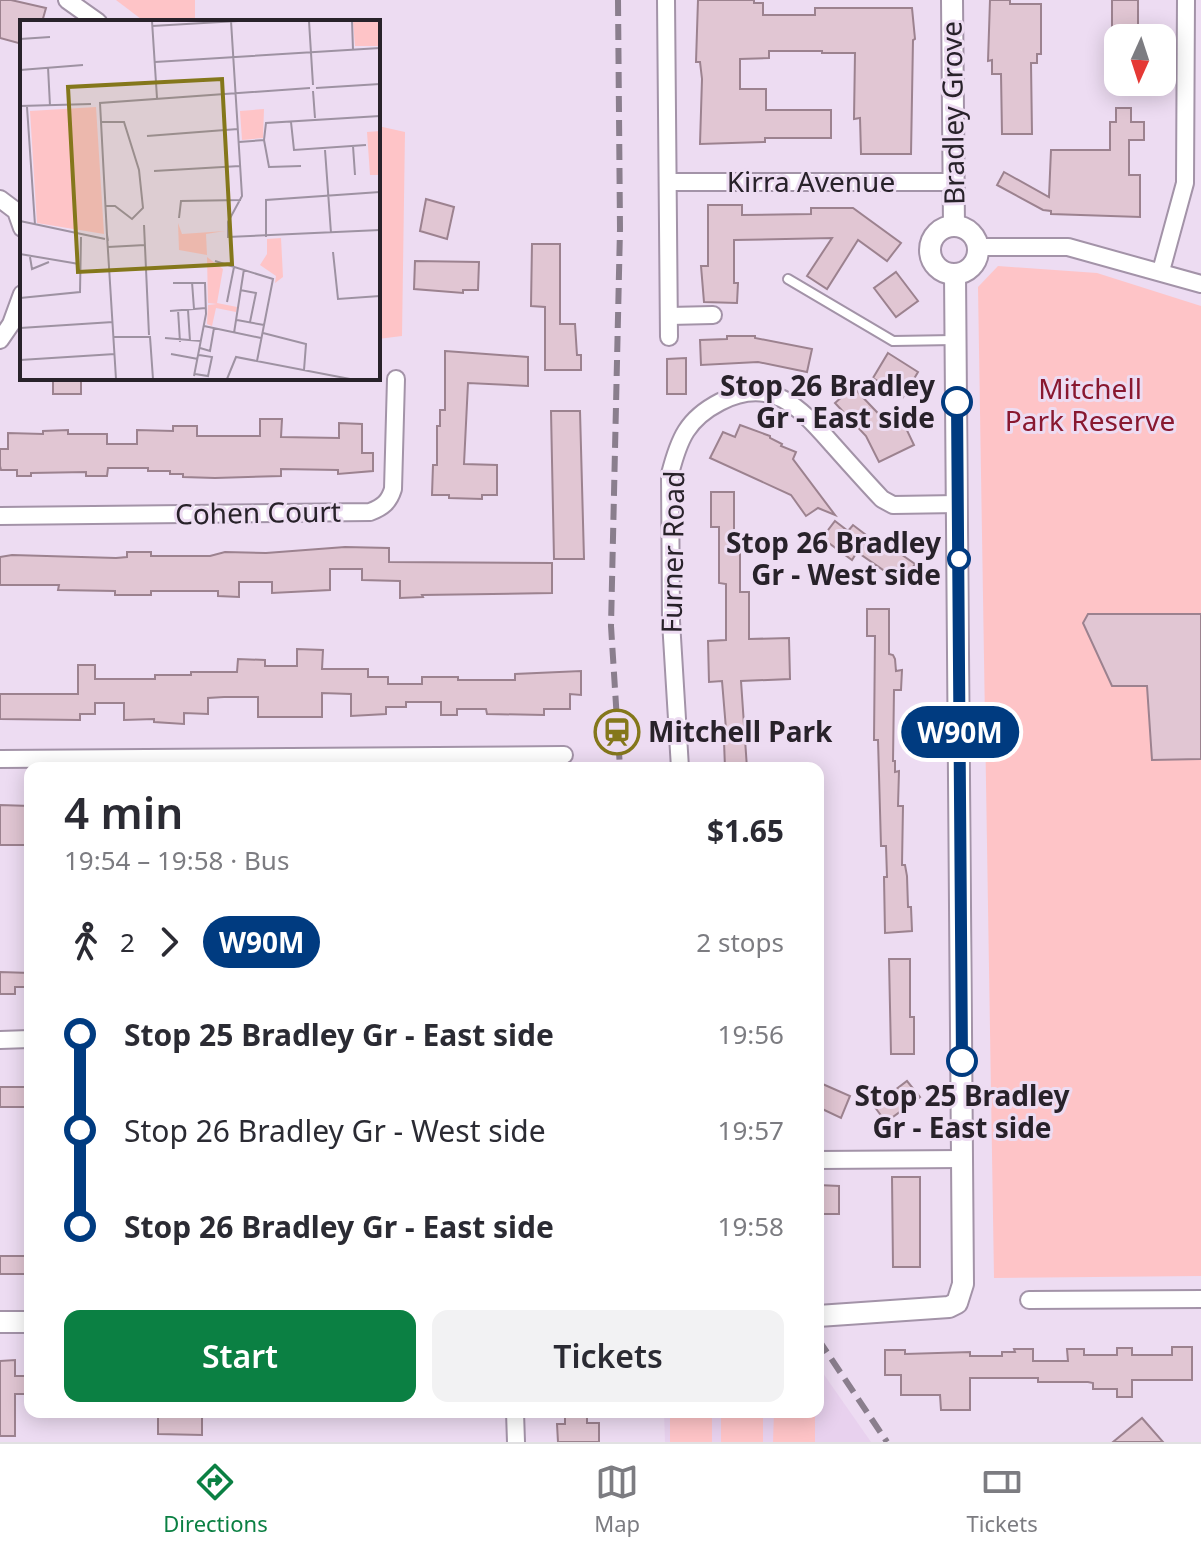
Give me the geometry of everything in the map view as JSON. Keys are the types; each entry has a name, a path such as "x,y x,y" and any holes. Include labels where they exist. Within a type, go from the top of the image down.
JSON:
{"street":[{"path":"67,0 95,20"},
{"path":"666,0 669,337"},
{"name":"Bradley Grove","path":"952,0 954,226"},
{"path":"1161,271 1185,183 1194,61 1186,0"},
{"name":"Kirra Avenue","path":"668,182 953,182"},
{"path":"0,199 16,211 20,222"},
{"path":"954,226 966,229 973,235 978,247 978,256 973,265 955,274 938,269 930,253 934,237 944,228 954,226"},
{"path":"978,247 1068,247 1201,284"},
{"path":"824,1316 937,1310 957,1303 963,1284 955,274"},
{"path":"0,340 11,324 20,299"},
{"path":"669,316 713,315"},
{"name":"Cohen Court","path":"0,516 370,512 382,508 393,489 396,379"},
{"name":"Furner Road","path":"680,762 671,621 670,474 688,424 708,408 733,395 757,392 778,396 798,406 882,499 893,505 958,504"},
{"path":"0,759 564,755"},
{"path":"0,1040 24,1039"},
{"path":"824,1160 962,1159"},
{"path":"1029,1300 1201,1299"},
{"path":"0,1322 24,1322"},
{"path":"515,1418 516,1442"}],"lane":[{"path":"788,279 893,341 956,340"}],"shaded area":[{"path":"824,1375 871,1442 665,1442 664,1418 824,1418"}],"green space":[{"path":"116,0 195,0 195,20 142,20"},
{"path":"380,126 405,132 402,336 380,339"},
{"name":"Mitchell Park Reserve","path":"998,266 1097,273 1201,306 1201,1276 994,1278 978,287"},
{"path":"670,1418 712,1418 712,1442 670,1442"},
{"path":"721,1418 763,1418 763,1442 721,1442"},
{"path":"774,1418 815,1418 815,1442 773,1442"}],"building":[{"path":"0,0 46,8 43,20 20,20 20,43 0,38"},
{"path":"698,0 754,0 754,3 763,3 763,15 815,15 815,8 912,8 915,39 911,154 861,154 860,118 854,119 855,53 822,51 769,51 769,58 740,59 740,89 766,89 766,110 831,110 831,138 765,138 765,142 700,144 702,79 700,62 696,62"},
{"path":"990,0 1010,0 1010,4 1041,4 1041,54 1037,54 1037,63 1031,63 1032,134 1002,134 1001,74 992,74 992,60 988,61"},
{"path":"1112,0 1138,0 1138,24 1112,24"},
{"path":"1116,108 1131,108 1131,122 1144,122 1144,140 1129,140 1129,175 1140,175 1140,217 1051,214 1051,211 1043,210 997,185 1004,172 1049,197 1051,150 1110,150 1110,122 1116,122"},
{"path":"426,199 454,207 447,239 420,231"},
{"path":"708,205 742,205 742,215 811,214 811,208 853,208 901,243 887,261 858,240 827,289 807,276 832,238 734,240 737,303 704,302 701,266 708,266"},
{"path":"532,244 560,244 560,324 575,324 581,370 545,370 545,307 531,306"},
{"path":"415,261 479,262 478,290 463,290 463,293 414,289"},
{"path":"896,272 918,301 896,317 874,288"},
{"path":"727,336 755,336 812,349 807,372 758,362 701,365 700,340 727,339"},
{"path":"445,351 528,357 528,386 468,383 464,464 497,465 497,495 482,495 482,499 432,495 433,465 437,465 437,426 440,426 440,410 445,410"},
{"path":"888,353 918,372 903,397 873,378"},
{"path":"686,358 686,394 667,394 667,359"},
{"path":"53,380 81,380 81,394 53,394"},
{"path":"853,387 893,429 904,424 914,445 879,462 866,436 835,403"},
{"path":"551,411 580,411 584,559 554,559"},
{"path":"260,419 282,419 281,437 339,438 339,423 362,424 362,453 373,453 373,471 338,474 338,470 281,469 281,476 215,478 183,477 183,474 170,474 170,471 148,471 148,468 108,468 107,476 86,476 86,472 17,476 17,470 1,470 0,466 0,449 8,449 8,433 43,434 43,431 68,430 68,434 107,434 107,444 137,444 137,430 173,431 173,426 197,426 197,436 260,436"},
{"path":"740,425 770,436 781,446 796,452 793,459 835,515 818,508 806,516 791,495 710,458 723,432 735,437"},
{"path":"711,492 734,492 734,548 740,548 740,592 749,592 749,639 789,638 790,679 741,681 747,762 725,762 724,741 727,741 722,681 709,682 708,641 726,640 726,584 719,583 719,527 711,527"},
{"path":"835,521 848,531 853,525 882,547 885,543 915,564 902,583 857,552 852,560 822,538"},
{"path":"345,547 389,548 389,562 552,563 552,593 400,598 400,581 362,580 362,569 330,569 330,590 272,593 272,582 239,582 239,597 218,596 218,591 151,591 151,595 115,595 115,591 58,590 59,585 0,585 0,557 12,555 116,558 127,557 127,552 151,552 151,556 210,556 225,552 266,553"},
{"path":"867,609 889,609 889,654 895,659 896,671 902,670 901,690 894,690 893,761 895,772 899,771 898,806 903,806 902,865 905,865 907,876 912,931 885,933 886,846 881,846 878,740 874,740 875,636 867,636"},
{"path":"1088,614 1201,614 1201,759 1152,760 1147,686 1112,686 1083,623"},
{"path":"297,649 323,650 322,669 368,669 368,677 388,677 388,684 422,684 422,677 515,680 515,674 581,671 581,695 570,694 570,709 544,709 544,715 487,714 486,709 457,709 457,715 441,715 441,702 406,702 406,707 386,707 386,714 351,716 351,694 322,693 322,717 258,717 258,697 224,697 208,698 208,714 184,713 184,724 154,722 154,719 124,720 124,703 95,703 95,714 80,714 80,720 0,719 0,694 78,694 78,665 95,665 95,679 155,679 155,675 237,672 238,659 265,660 265,666 297,666"},
{"path":"0,805 24,806 24,845 0,845"},
{"path":"889,959 910,959 910,1017 914,1017 914,1054 891,1054"},
{"path":"0,972 24,973 24,987 15,987 15,994 0,994"},
{"path":"907,1081 920,1097 886,1122 874,1106"},
{"path":"824,1085 850,1096 841,1118 824,1110"},
{"path":"0,1087 24,1087 24,1107 0,1107"},
{"path":"892,1177 920,1177 920,1267 893,1267"},
{"path":"824,1185 839,1186 839,1214 824,1214"},
{"path":"0,1256 24,1256 24,1274 0,1274"},
{"path":"1172,1347 1192,1347 1192,1380 1132,1380 1132,1397 1117,1397 1117,1389 1093,1389 1093,1383 1088,1382 970,1378 970,1410 941,1410 940,1395 901,1395 901,1375 885,1375 885,1350 905,1350 905,1354 970,1352 970,1356 1002,1356 1002,1352 1015,1352 1014,1349 1033,1349 1033,1361 1068,1361 1067,1349 1084,1349 1084,1355 1117,1355 1117,1348 1132,1348 1132,1355 1172,1355"},
{"path":"15,1360 15,1376 24,1376 24,1394 15,1394 15,1436 0,1436 0,1361"},
{"path":"158,1418 202,1418 202,1435 158,1434"},
{"path":"565,1418 587,1418 587,1423 599,1423 599,1442 558,1442 557,1424 565,1424"},
{"path":"1142,1418 1163,1442 1113,1442"}],"railway":[{"path":"618,0 620,229 611,626 620,762"},
{"path":"824,1348 887,1442"}],"bus line":[{"name":"W90M","path":"957,402 962,1061"}],"place":[{"name":"Stop 26 Bradley Gr - East side","path":"957,402"},
{"name":"Stop 26 Bradley Gr - West side","path":"959,559"},
{"name":"Mitchell Park","path":"617,732"},
{"name":"Stop 25 Bradley Gr - East side","path":"962,1061"}]}
